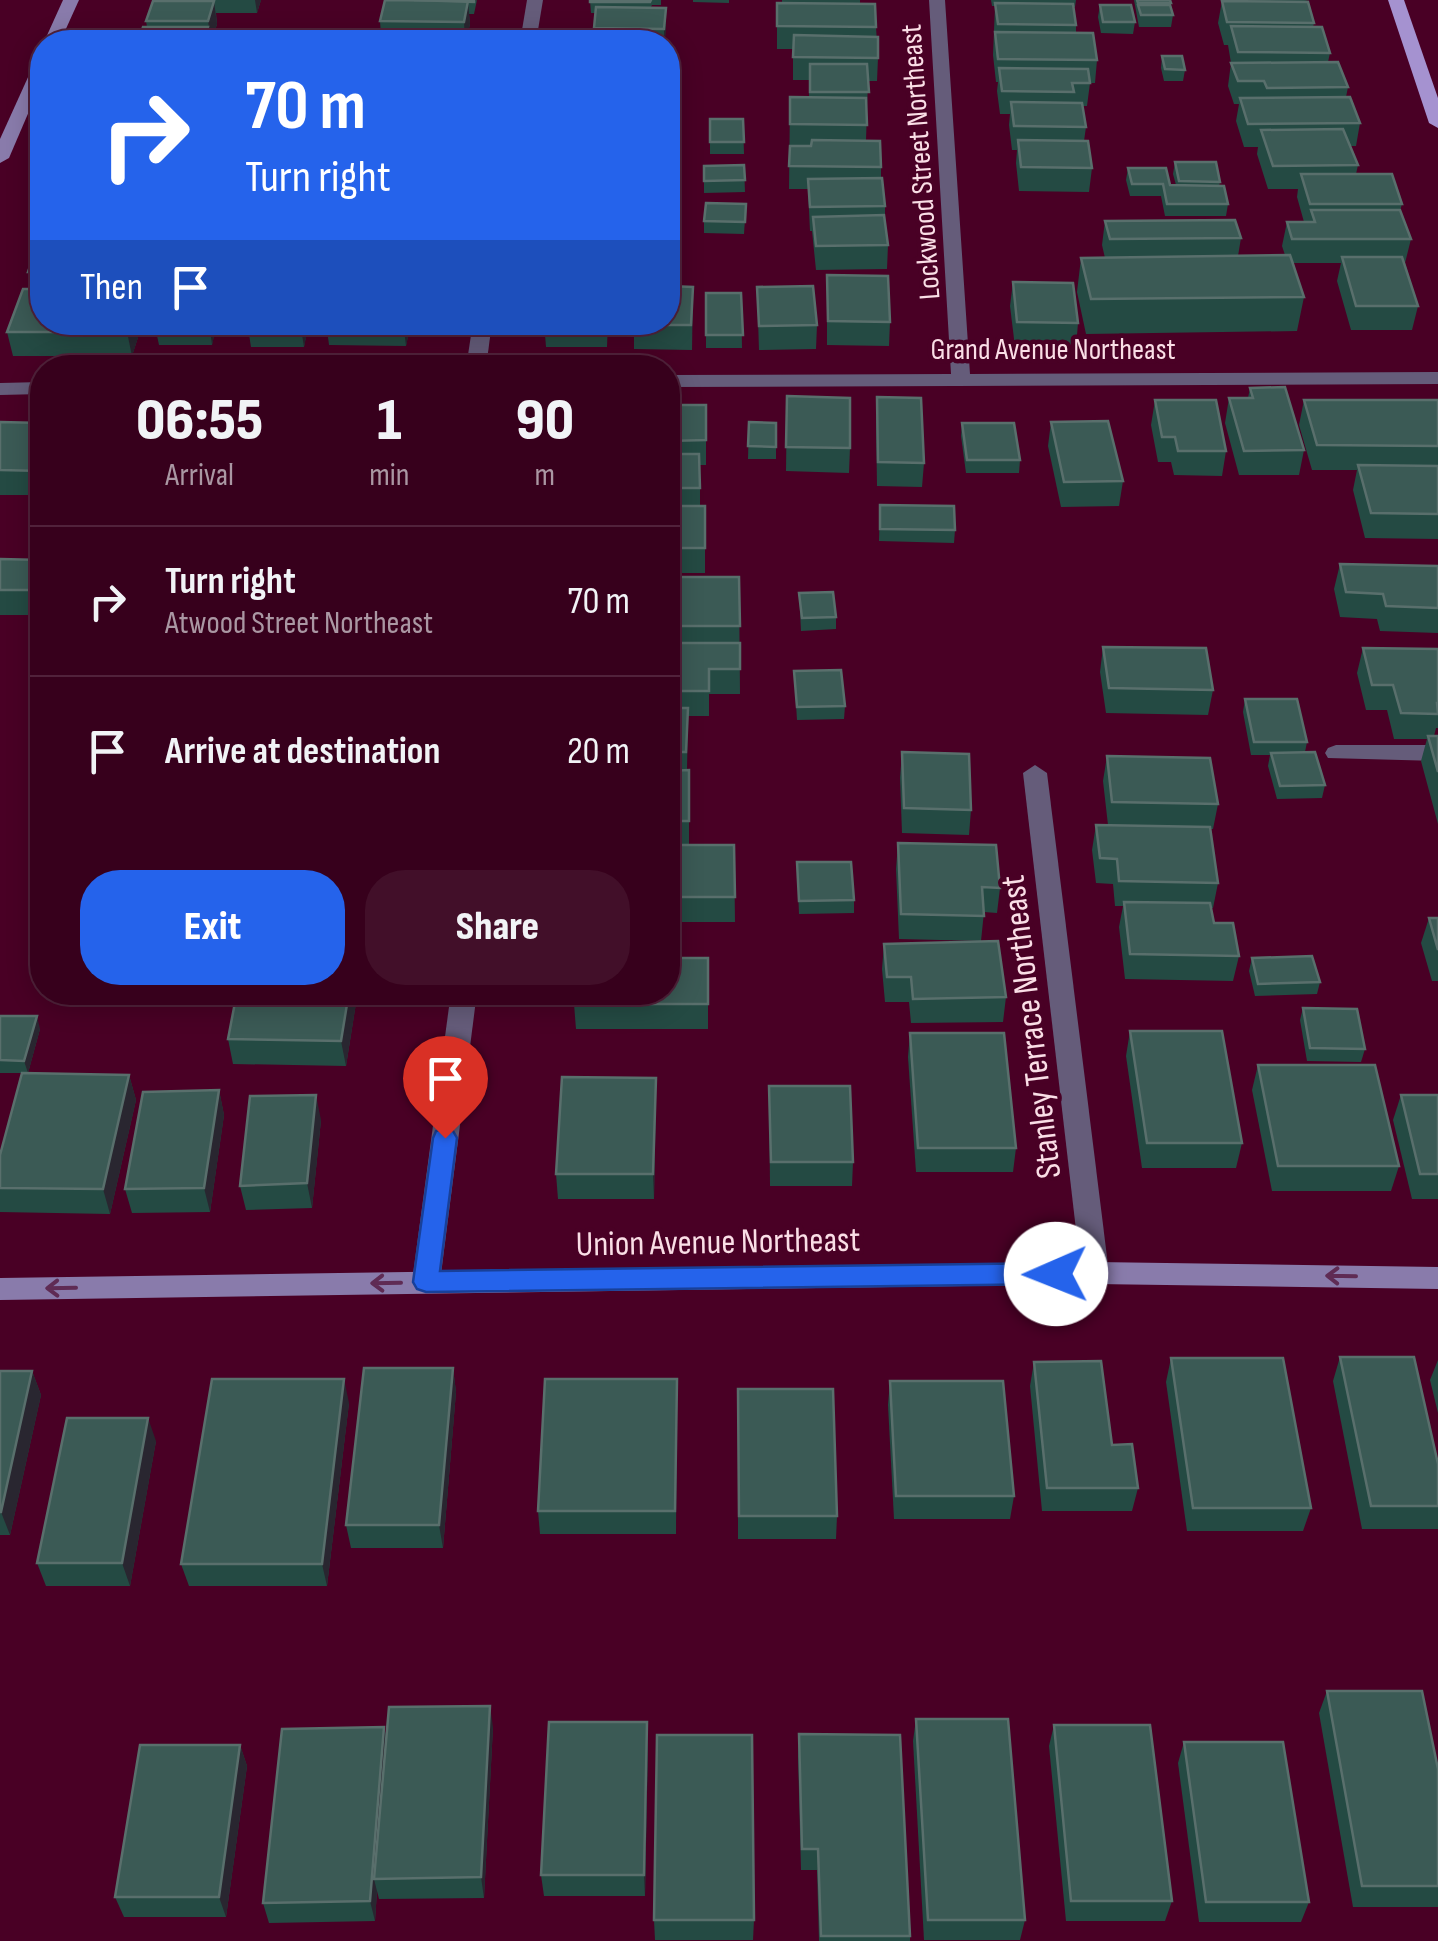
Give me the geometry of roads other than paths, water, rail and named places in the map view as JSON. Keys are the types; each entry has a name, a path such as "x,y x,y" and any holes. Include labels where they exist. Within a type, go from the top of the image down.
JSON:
{"main road":[{"path":"1396,0 1434,99 1438,123"}],"street":[{"path":"57,30 71,0"},
{"path":"530,30 535,0"},
{"name":"Lockwood Street Northeast","path":"937,0 961,380"},
{"path":"0,158 30,91"},
{"name":"Grand Avenue Northeast","path":"680,381 1438,378"},
{"path":"0,389 30,388"},
{"path":"1336,754 1438,754"},
{"name":"Stanley Terrace Northeast","path":"1035,773 1095,1273"},
{"path":"426,1282 462,1005"},
{"name":"Union Avenue Northeast","path":"0,1289 1095,1273 1438,1278"}]}
